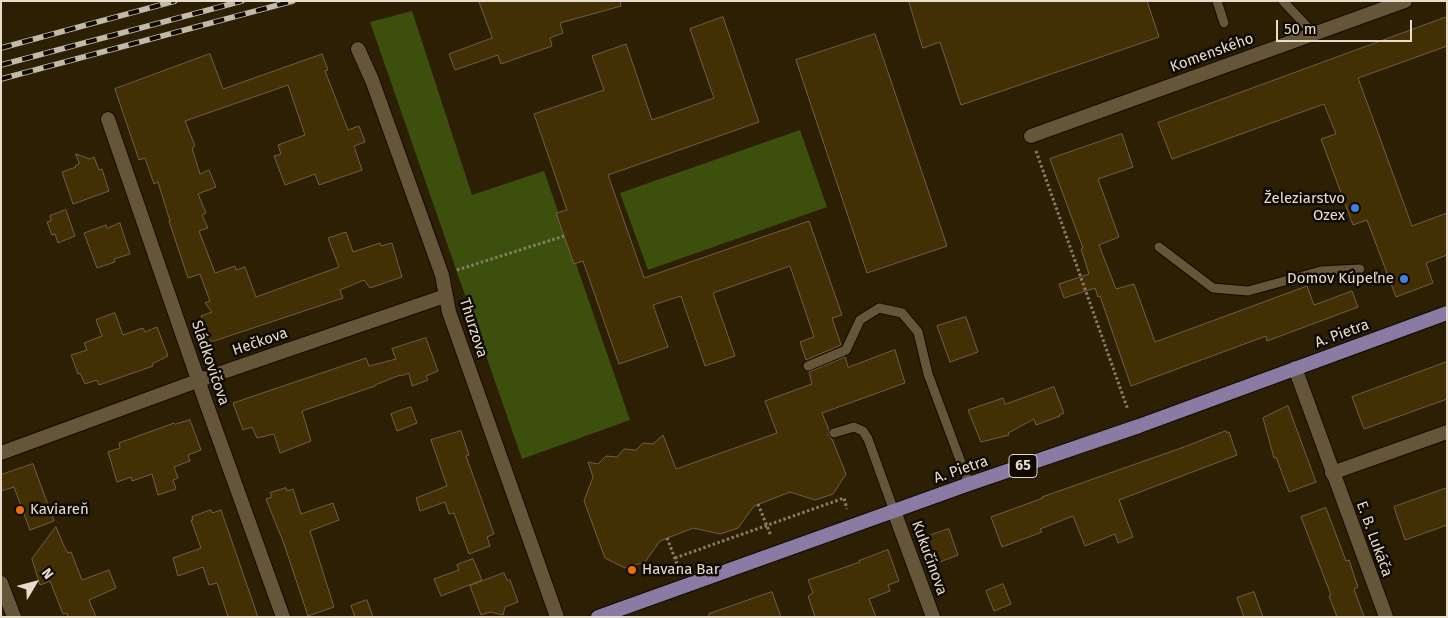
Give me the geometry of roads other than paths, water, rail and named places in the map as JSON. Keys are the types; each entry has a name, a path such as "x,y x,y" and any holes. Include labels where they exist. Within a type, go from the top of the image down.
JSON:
{"main road":[{"name":"A. Pietra","path":"598,617 969,484 1138,426 1447,313"}],"street":[{"name":"Komenského","path":"1031,136 1405,1"},
{"name":"Thurzova","path":"358,49 372,80 442,275 452,322 557,617"},
{"name":"Sládkovičova","path":"108,119 283,617"},
{"name":"Hečkova","path":"1,453 200,380 445,296"},
{"name":"E. B. Lukáča","path":"1295,368 1332,474 1386,617"},
{"path":"1332,474 1447,432"},
{"name":"Kukučínova","path":"894,511 933,617"},
{"path":"1,583 14,617"}],"lane":[{"path":"1217,1 1224,22"},
{"path":"1283,1 1314,34"},
{"path":"1159,247 1213,288 1248,292 1321,271 1360,270"},
{"path":"808,366 846,350 860,320 879,308 902,313 918,332 928,374 969,484"},
{"path":"834,433 854,426 863,431 868,439 894,511"}],"railway":[{"path":"1,48 175,1"},
{"path":"1,65 242,1"},
{"path":"1,79 293,1"}],"place":[{"name":"Železiarstvo Ozex","path":"1355,208"},
{"name":"Domov Kúpeľne","path":"1404,279"},
{"name":"Kaviareň","path":"20,510"},
{"name":"Havana Bar","path":"632,570"}]}
